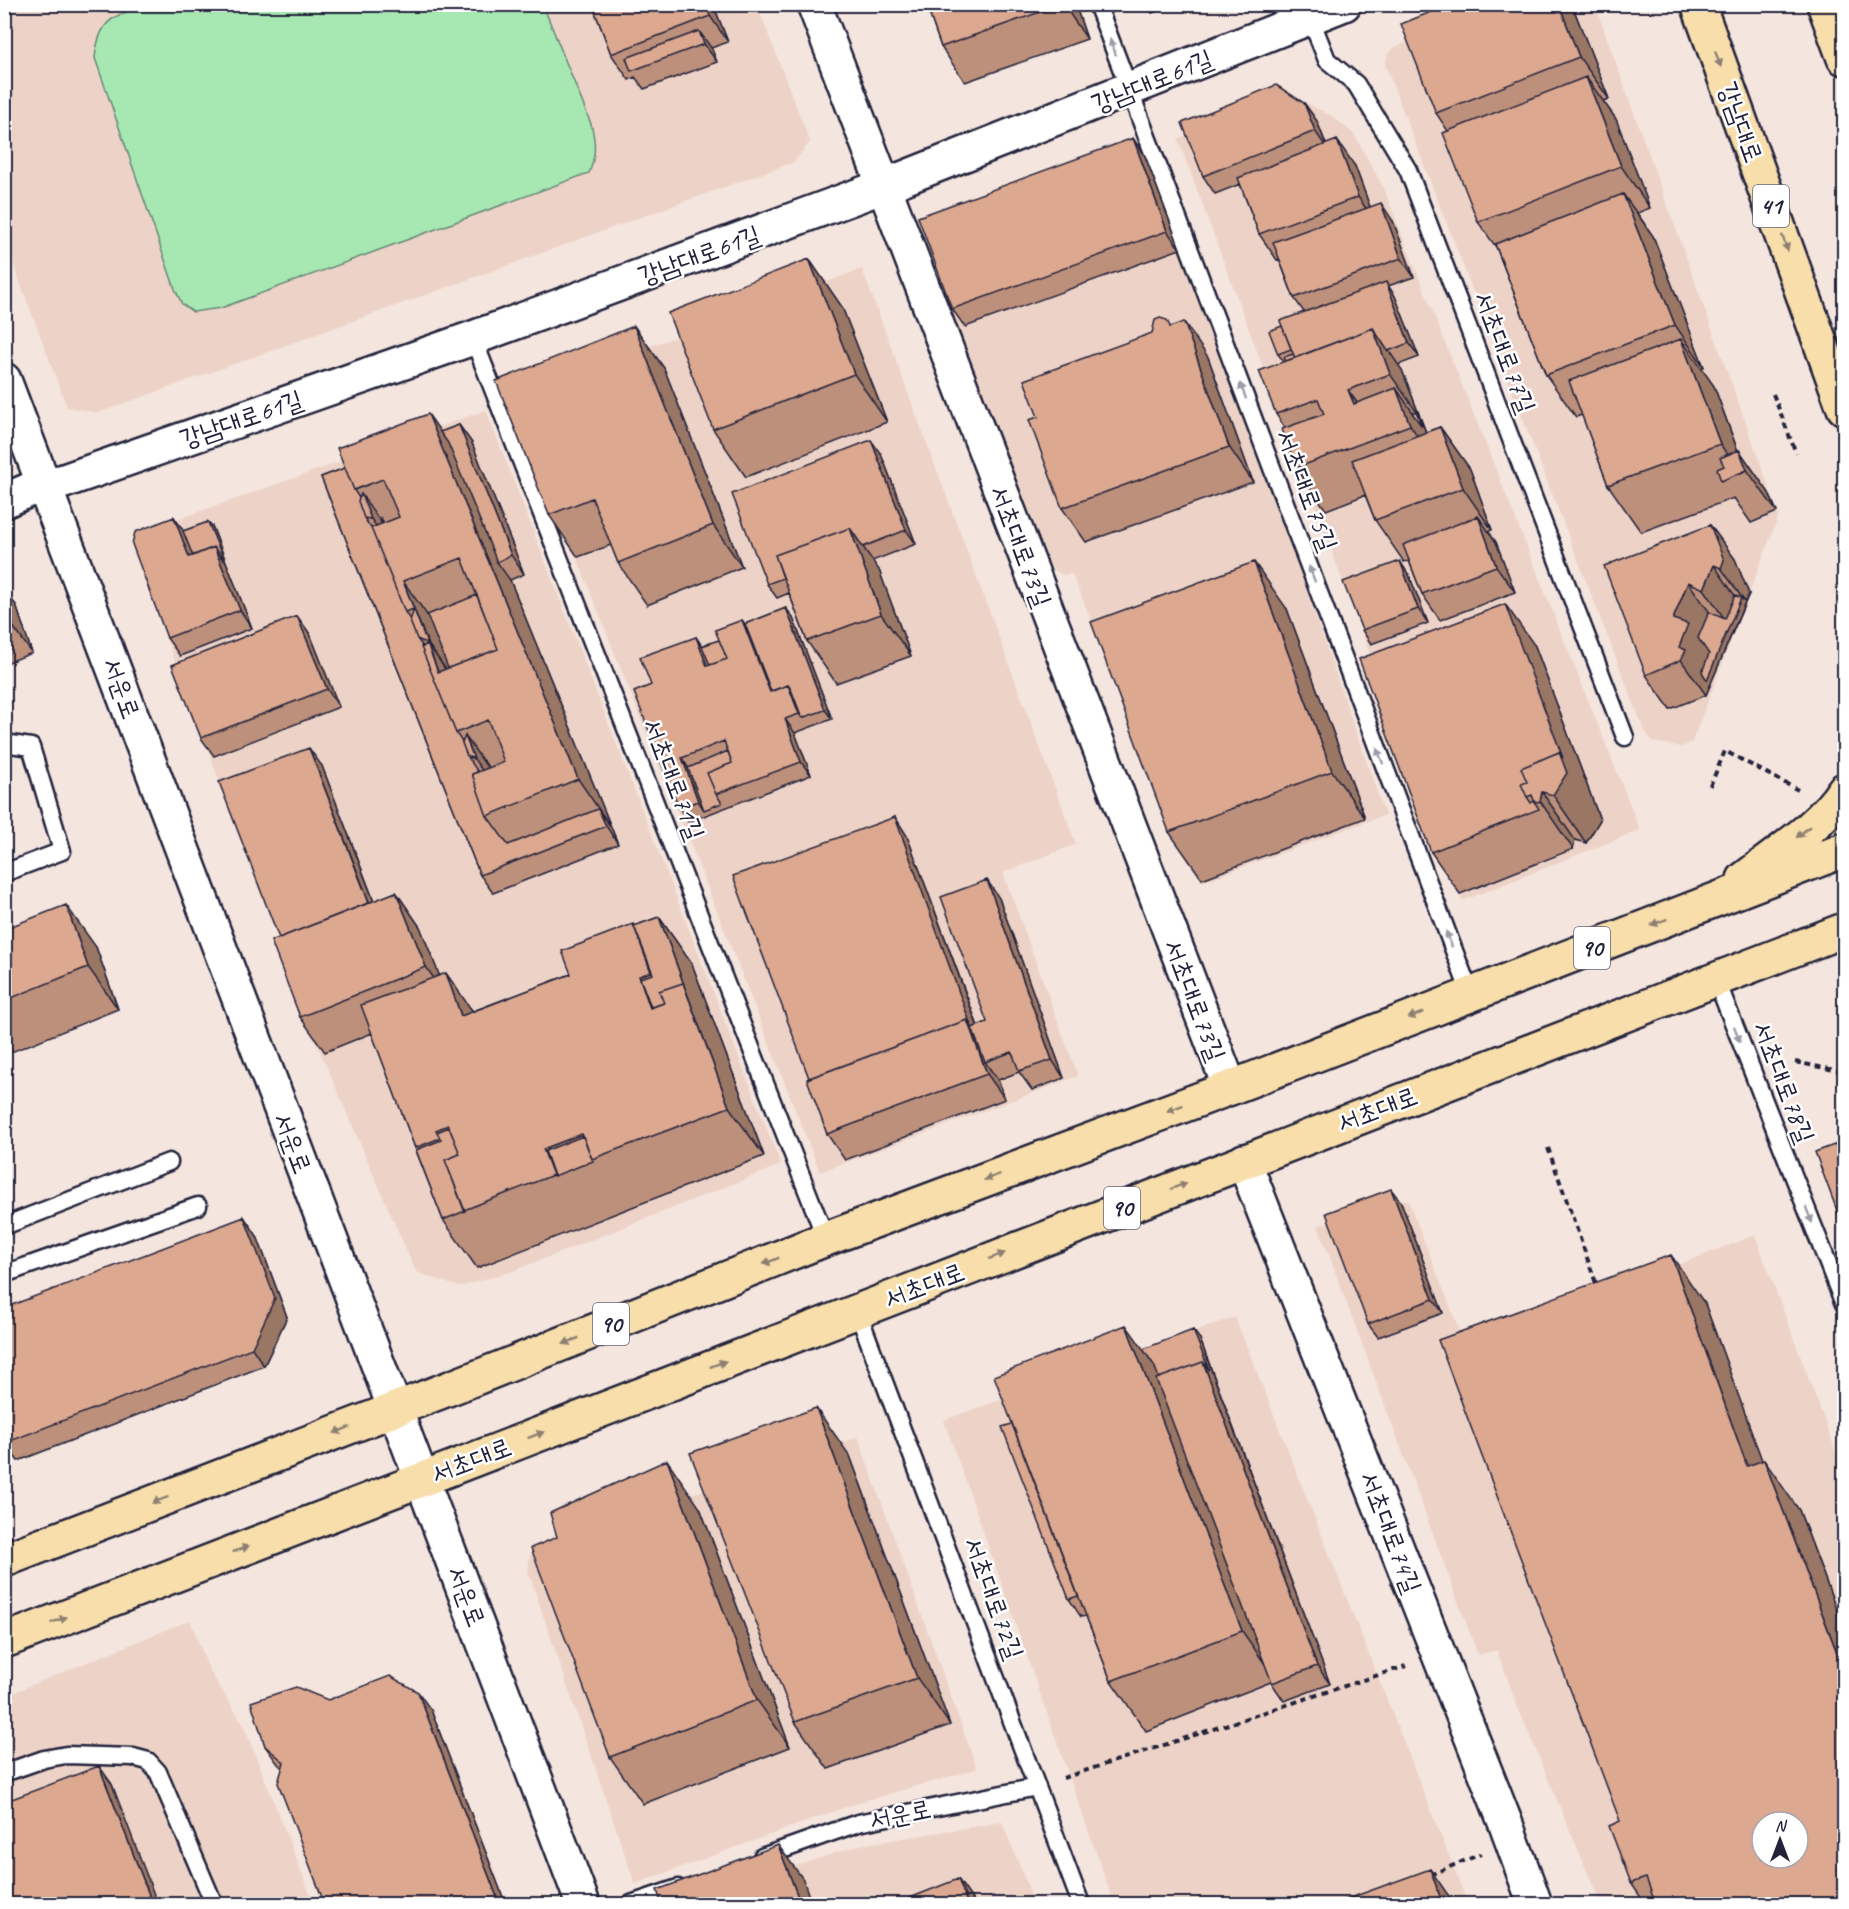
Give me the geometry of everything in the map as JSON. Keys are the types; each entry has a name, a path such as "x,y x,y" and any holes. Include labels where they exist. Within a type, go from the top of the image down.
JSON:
{"main road":[{"name":"강남대로","path":"1698,4 1845,408"},
{"path":"1824,4 1845,58"},
{"path":"1714,902 1803,832 1838,801 1845,790"},
{"name":"90","path":"4,1560 397,1409 826,1239 1230,1088 1470,993 1714,902 1845,850"},
{"name":"서초대로","path":"4,1641 1716,979 1837,937"}],"street":[{"name":"서초대로73길","path":"814,4 1230,1088"},
{"name":"강남대로61길","path":"4,501 45,483 61,482 473,338 884,186 1129,90 1307,11 1344,4"},
{"name":"서운로","path":"4,380 45,483 272,1089 397,1409 583,1905"},
{"name":"서초대로74길","path":"1244,1161 1513,1842 1535,1905"}],"lane":[{"name":"서초대로75길","path":"1097,4 1470,993"},
{"name":"서초대로77길","path":"1307,11 1327,60 1356,84 1408,170 1625,737"},
{"name":"서초대로71길","path":"473,338 826,1239"},
{"path":"4,743 31,747 62,852 4,873"},
{"name":"서초대로78길","path":"1716,979 1845,1304"},
{"path":"4,1226 169,1162"},
{"path":"4,1274 198,1206"},
{"name":"서초대로72길","path":"858,1310 1081,1905"},
{"path":"4,1773 44,1759 66,1755 134,1756 148,1761 158,1772 214,1905"},
{"name":"서운로","path":"750,1862 858,1823 1037,1787"},
{"path":"631,1905 696,1881"}],"path":[{"path":"1773,394 1796,453"},
{"path":"1710,786 1725,751 1801,792"},
{"path":"1795,1062 1845,1071"},
{"path":"1548,1148 1600,1295"},
{"path":"1037,1787 1438,1655"},
{"path":"1424,1878 1513,1842"}],"shaded area":[{"path":"5,5 757,5 810,142 794,162 98,413 67,407 5,242"},
{"path":"1505,5 1595,5 1779,515 1692,742 1682,747 1653,742 1644,730 1385,65 1388,54 1393,48"},
{"path":"1285,98 1309,104 1333,117 1354,134 1382,185 1640,830 1462,901 1178,139 1256,104"},
{"path":"1143,144 1271,489 1385,815 1202,882 1072,574 1063,575 1054,570 1047,561 919,226"},
{"path":"862,269 1076,844 1003,873 1078,1076 820,1172 513,396"},
{"path":"486,410 781,1165 513,1271 459,1287 416,1272 318,1047 135,553 145,531"},
{"path":"1391,1199 1408,1200 1466,1347 1755,1235 1844,1473 1844,1904 1601,1904 1516,1703 1497,1650 1478,1655 1318,1226"},
{"path":"1235,1317 1468,1904 1114,1904 944,1420"},
{"path":"858,1437 977,1769 857,1803 635,1884 528,1571 530,1555 550,1542"},
{"path":"190,1620 209,1670 243,1724 314,1904 5,1904 5,1696"},
{"path":"1002,1822 1035,1904 679,1904 860,1845"}],"green space":[{"path":"147,5 543,5 591,124 594,149 589,173 221,308 193,312 182,304 175,289 95,58 104,27 117,16"}],"building":[{"path":"592,4 705,4 710,16 611,54"},
{"path":"926,4 1063,4 941,47"},
{"path":"1451,4 1559,4 1579,57 1436,113 1401,24"},
{"path":"699,31 704,44 631,71 626,58"},
{"path":"1586,77 1621,166 1478,222 1443,133"},
{"path":"1276,85 1304,103 1315,131 1203,176 1182,123"},
{"path":"1133,138 1167,231 952,309 918,217"},
{"path":"1337,140 1358,197 1259,234 1238,178"},
{"path":"1623,194 1675,325 1546,375 1495,244"},
{"path":"1381,203 1401,258 1294,298 1273,242"},
{"path":"809,259 854,374 713,429 668,313"},
{"path":"1386,282 1409,343 1388,351 1373,328 1295,358 1280,321"},
{"path":"1160,318 1167,320 1170,327 1184,322 1229,447 1062,508 1029,420 1038,417 1024,380 1152,333 1155,320"},
{"path":"634,326 713,525 618,563 592,498 549,515 496,381"},
{"path":"1282,326 1291,349 1278,354 1269,331"},
{"path":"1373,328 1390,374 1348,390 1354,404 1396,388 1410,425 1296,468 1282,429 1324,414 1318,399 1276,414 1259,371"},
{"path":"1681,339 1720,444 1608,485 1569,381"},
{"path":"1293,354 1295,358 1286,361 1284,357"},
{"path":"1416,411 1422,426 1412,413"},
{"path":"428,414 578,779 487,816 472,774 504,762 488,720 456,733 421,647 427,644 438,672 498,649 462,558 403,581 414,609 405,612 371,528 399,517 383,479 354,490 337,448"},
{"path":"459,425 511,555 497,562 448,443 440,432"},
{"path":"1440,427 1463,488 1375,520 1352,460"},
{"path":"871,440 906,530 863,547 850,528 775,555 783,578 767,584 732,494"},
{"path":"1739,450 1747,470 1721,481 1717,469 1724,466 1720,458"},
{"path":"345,468 359,498 364,518 371,528 405,612 423,647 421,647 456,733 478,772 472,774 487,816 508,845 598,809 606,826 480,875 321,477"},
{"path":"361,494 371,519 364,518 358,501"},
{"path":"1478,516 1496,566 1422,594 1403,545"},
{"path":"174,517 189,557 214,547 240,610 167,638 132,544 135,532"},
{"path":"208,522 224,561 214,547 193,556 183,531"},
{"path":"1710,525 1724,560 1721,568 1714,565 1704,589 1688,582 1673,619 1688,624 1679,647 1686,650 1681,660 1646,675 1604,566"},
{"path":"850,528 881,614 807,641 775,555"},
{"path":"1400,561 1418,609 1362,630 1343,582"},
{"path":"1254,562 1332,771 1169,832 1091,622"},
{"path":"477,595 498,649 448,668 427,615"},
{"path":"1735,595 1741,598 1707,680 1702,672 1709,654 1698,638 1709,612 1725,619"},
{"path":"1505,604 1563,758 1559,752 1521,768 1527,782 1521,784 1531,803 1534,801 1539,809 1431,852 1359,659"},
{"path":"786,608 825,710 802,718 788,685 771,691 745,624"},
{"path":"414,609 427,644 417,639 410,621"},
{"path":"297,616 327,689 201,738 172,665"},
{"path":"742,620 770,692 788,685 799,714 785,719 801,762 716,794 707,773 732,763 724,741 682,758 698,801 679,808 634,692 651,685 640,657 696,637 707,666 727,659 715,630"},
{"path":"719,640 727,659 710,665 702,646"},
{"path":"465,736 474,759 467,756 462,743"},
{"path":"309,748 369,903 279,938 219,782"},
{"path":"728,751 732,763 707,773 722,803 704,810 688,768"},
{"path":"1559,752 1567,773 1553,795 1542,792 1540,801 1535,803 1532,795 1527,797 1521,784 1527,782 1521,768"},
{"path":"895,817 972,1028 967,1020 809,1078 733,876"},
{"path":"987,880 1052,1060 1019,1071 1012,1052 985,1062 972,1028 987,1022 941,897"},
{"path":"396,892 426,967 300,1017 271,941"},
{"path":"66,905 88,967 4,1001 4,929"},
{"path":"659,917 684,985 683,983 659,991 664,1003 651,1007 640,978 653,974 634,926"},
{"path":"633,924 651,972 639,976 650,1008 664,1003 659,991 683,983 729,1107 592,1159 582,1134 543,1149 553,1175 464,1210 445,1160 460,1154 448,1125 436,1130 440,1138 415,1148 361,1005 446,973 461,1016 571,974 562,951"},
{"path":"967,1020 987,1074 827,1134 807,1079"},
{"path":"449,1127 460,1154 445,1160 465,1211 443,1220 416,1150 441,1140 437,1132"},
{"path":"583,1136 593,1161 554,1176 545,1151"},
{"path":"1845,1141 1845,1232 1815,1152"},
{"path":"1391,1189 1433,1299 1368,1324 1326,1213"},
{"path":"244,1217 275,1298 252,1348 5,1443 4,1308"},
{"path":"1671,1255 1747,1466 1764,1460 1845,1674 1845,1905 1656,1905 1646,1878 1631,1883 1609,1826 1620,1821 1438,1340"},
{"path":"1126,1325 1242,1631 1111,1681 994,1376"},
{"path":"1193,1330 1209,1370 1203,1362 1159,1378 1154,1365 1143,1349"},
{"path":"1203,1362 1317,1666 1272,1683 1156,1379"},
{"path":"816,1408 917,1678 795,1722 690,1453"},
{"path":"1012,1424 1078,1596 1069,1599 1002,1427"},
{"path":"667,1460 757,1700 610,1757 531,1548 557,1537 550,1513"},
{"path":"390,1676 418,1692 500,1905 325,1905 278,1783 284,1762 265,1746 251,1702 296,1687 328,1700"},
{"path":"99,1766 153,1905 4,1905 4,1802"},
{"path":"778,1845 801,1905 662,1905 657,1890"},
{"path":"1430,1869 1443,1905 1331,1905"},
{"path":"958,1879 968,1905 892,1905"}]}
